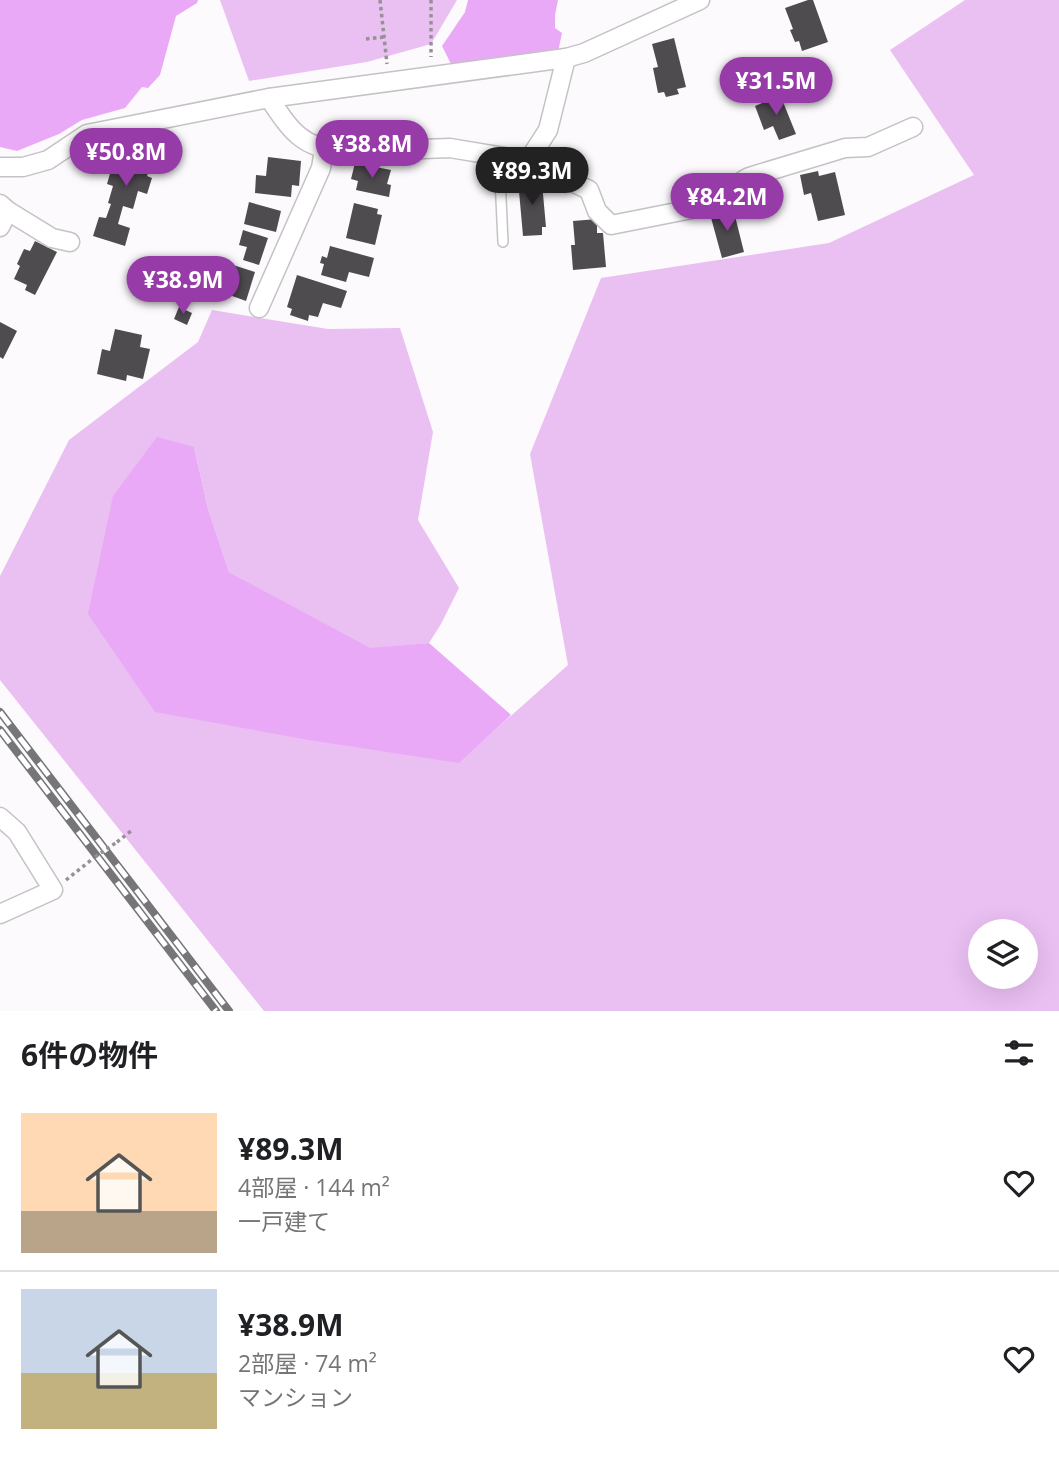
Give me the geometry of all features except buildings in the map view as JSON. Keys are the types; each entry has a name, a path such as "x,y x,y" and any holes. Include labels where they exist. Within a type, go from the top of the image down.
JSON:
{"street":[{"path":"0,167 23,167 48,160 87,134 269,98 566,58 584,53 700,0"},
{"path":"528,161 548,130 566,58"},
{"path":"269,98 289,128 307,143 324,150 342,152 450,148 528,161 589,190 597,211 611,225 697,208 749,177 845,148 868,147 913,127"},
{"path":"259,309 321,167 324,150"},
{"path":"3,214 52,238 70,242"},
{"path":"0,817 17,832 54,890 0,914"}],"lane":[{"path":"499,156 503,242"}],"path":[{"path":"380,0 389,82"},
{"path":"431,0 432,77"},
{"path":"366,39 384,37"},
{"path":"54,890 131,831"}],"shaded area":[{"path":"0,0 198,0 176,16 160,75 148,88 142,87 125,108 82,120 59,134 17,151 0,147"},
{"path":"220,0 457,0 431,44 367,62 249,81"},
{"path":"468,0 558,0 555,28 562,33 558,52 452,66 442,46 465,12"},
{"path":"965,0 1059,0 1059,1011 264,1011 0,680 0,576 69,440 198,342 212,310 328,329 400,328 433,432 418,520 459,588 429,643 370,649 229,572 208,509 194,447 113,496 459,762 568,665 530,454 601,278 829,243 974,175 890,50"},
{"path":"157,437 194,447 208,509 229,572 370,648 429,643 511,715 459,763 309,740 155,712 88,614 113,496"}],"railway":[{"path":"0,712 229,1011"},
{"path":"0,730 216,1011"}]}
